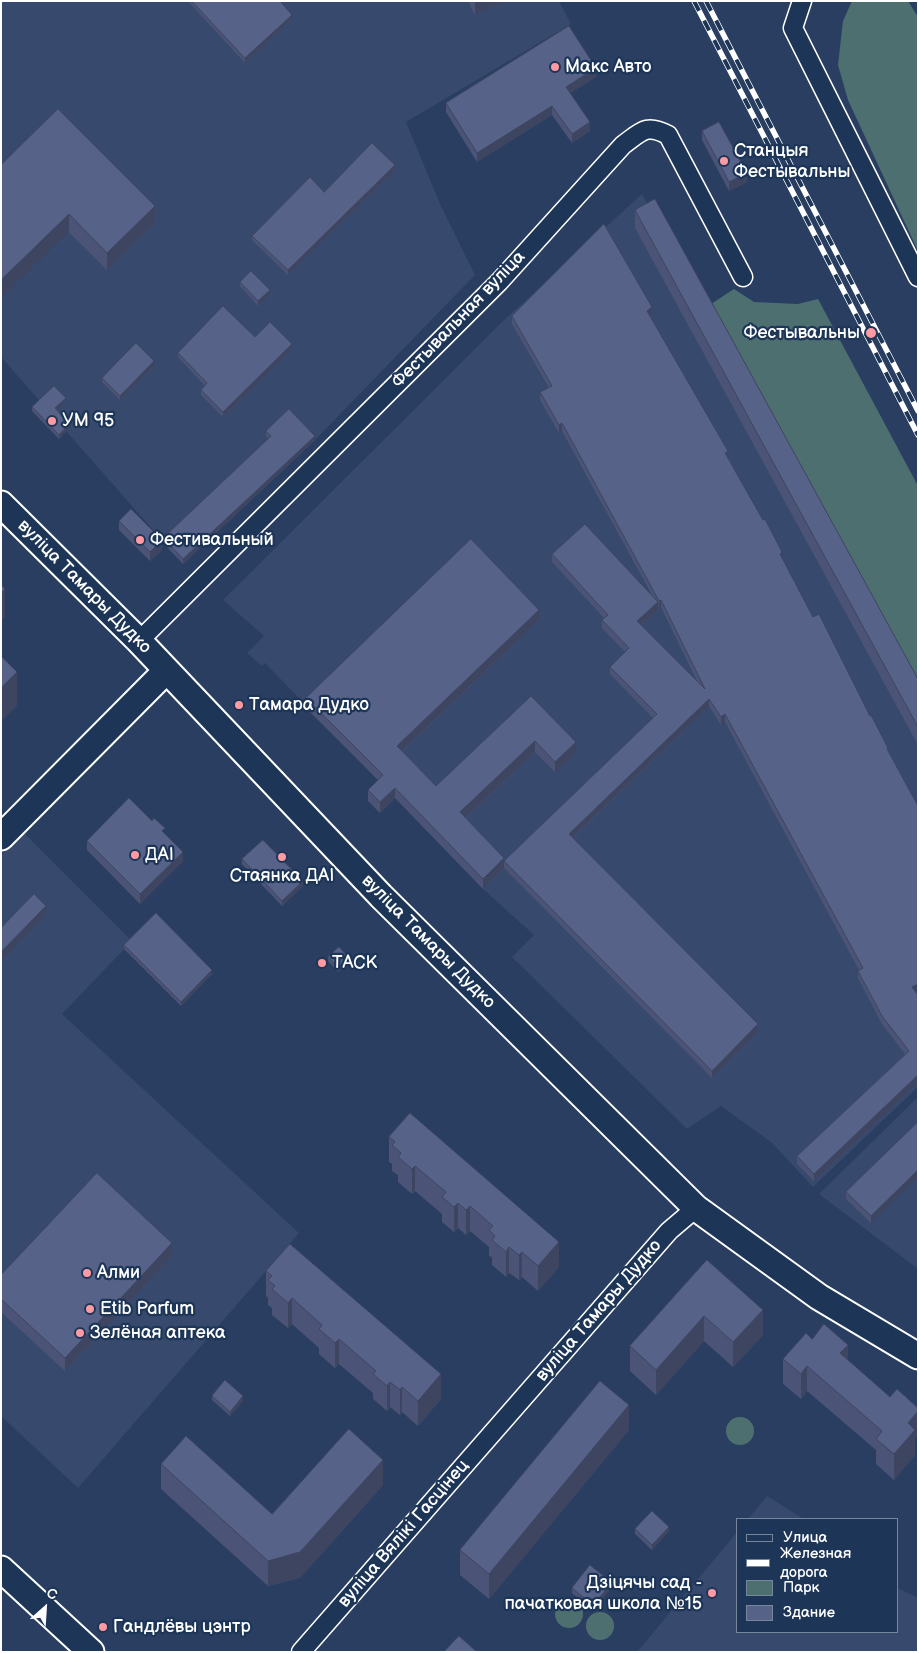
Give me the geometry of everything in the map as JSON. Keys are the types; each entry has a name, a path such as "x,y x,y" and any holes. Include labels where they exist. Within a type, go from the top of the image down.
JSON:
{"street":[{"path":"802,1 793,28 918,277"},
{"name":"Фестывальная вуліца","path":"139,641 499,282 622,145 646,128 655,128 668,135 743,277"},
{"name":"вуліца Тамары Дудко","path":"1,504 139,641 381,896 696,1208 819,1296 918,1356"},
{"path":"1,837 166,671"},
{"name":"вуліца Тамары Дудко","path":"506,1417 669,1231 696,1208"},
{"name":"вуліца Вялікі Гасцінец","path":"301,1652 506,1417"},
{"path":"1,1569 90,1652"}],"shaded area":[{"path":"1,1 559,1 571,24 406,122 441,206 475,275 315,440 183,564 1,357"},
{"path":"642,194 918,697 918,1087 813,1187 771,1142 721,1106 687,1129 512,957 534,935 483,889 265,663 262,666 247,653 264,636 223,600 504,320"},
{"path":"24,833 132,941 62,1014 299,1233 78,1488 1,1416 1,855"},
{"path":"918,1097 918,1269 819,1194"},
{"path":"767,1496 802,1518 749,1518"},
{"name":"Дзіцячы сад - пачатковая школа №15","path":"736,1533 736,1633 899,1633 899,1588 918,1598 918,1652 637,1652"}],"green space":[{"path":"852,1 908,1 918,17 918,251 848,100 838,65 843,21"},
{"path":"734,289 754,302 798,304 818,299 918,486 918,696 705,308"},
{"path":"740,1417 750,1421 754,1431 750,1441 740,1445 730,1441 726,1431 730,1421"},
{"path":"569,1600 579,1604 583,1614 579,1624 569,1628 559,1624 555,1614 559,1604"},
{"path":"600,1612 610,1616 614,1626 610,1636 600,1640 590,1636 586,1626 590,1616"}],"building":[{"path":"192,1 280,1 292,15 245,58"},
{"path":"569,26 596,68 566,87 590,122 572,134 552,106 477,153 446,103"},
{"path":"58,109 155,206 107,253 69,214 1,280 1,165"},
{"name":"Станцыя Фестывальны","path":"719,122 747,173 729,182 702,131"},
{"path":"372,143 395,165 288,270 252,236 310,177 324,192"},
{"path":"655,199 918,679 918,727 635,210"},
{"path":"604,224 652,307 647,311 728,451 725,453 763,520 765,519 782,552 780,554 813,617 819,614 918,806 918,984 912,987 918,995 918,1075 814,1174 797,1156 909,1051 882,1016 858,971 863,968 725,714 721,717 709,699 569,834 758,1024 712,1071 504,861 657,714 610,667 629,648 602,620 608,615 552,554 585,524 658,602 637,621 705,689 661,600 659,601 562,423 559,425 540,392 552,386 512,316"},
{"path":"251,271 270,290 258,301 240,282"},
{"path":"223,306 255,337 270,322 292,344 223,412 201,390 207,383 178,353"},
{"path":"136,343 154,361 120,396 102,378"},
{"name":"УМ 95","path":"54,386 66,398 55,408 69,424 59,435 32,407"},
{"path":"289,409 315,436 183,559 163,538 271,436 266,431"},
{"path":"131,509 162,540 150,552 119,521"},
{"path":"471,539 539,610 397,746 436,786 531,696 576,742 555,762 535,741 460,812 504,858 483,879 395,788 380,802 368,790 383,775 306,698"},
{"path":"1,585 5,589 1,593"},
{"path":"1,656 17,672 1,688"},
{"name":"ДАІ","path":"129,798 152,821 154,818 165,828 162,831 183,852 140,894 87,841"},
{"path":"263,840 303,881 282,901 242,859"},
{"path":"34,894 46,906 1,952 1,928"},
{"path":"156,913 212,970 181,1002 124,945"},
{"path":"339,947 349,958 338,968 328,957"},
{"path":"410,1113 559,1242 538,1266 522,1252 519,1255 509,1247 506,1252 492,1240 495,1236 489,1230 493,1226 470,1206 466,1210 458,1203 454,1207 442,1197 446,1192 415,1166 412,1169 398,1157 401,1153 392,1145 395,1142 389,1137"},
{"path":"918,1122 918,1170 871,1216 846,1192"},
{"name":"Алми","path":"97,1173 172,1243 65,1358 1,1299 1,1275"},
{"path":"290,1244 441,1374 418,1401 402,1387 400,1390 390,1382 387,1386 373,1374 376,1371 339,1339 335,1343 319,1329 322,1325 292,1298 288,1303 272,1289 275,1286 268,1280 272,1276 266,1271"},
{"path":"707,1260 763,1310 733,1342 704,1316 656,1370 630,1346"},
{"path":"824,1324 848,1345 840,1353 890,1397 897,1389 918,1408 918,1411 908,1423 915,1430 894,1454 876,1439 882,1431 807,1366 801,1374 783,1359 806,1333 812,1339"},
{"path":"225,1380 243,1396 230,1412 212,1396"},
{"path":"600,1381 629,1405 489,1574 460,1550"},
{"path":"349,1429 383,1460 300,1552 268,1561 161,1464 186,1436 272,1514"},
{"path":"652,1511 669,1527 652,1545 635,1529"},
{"path":"590,1565 612,1583 593,1605 572,1588"},
{"path":"459,1636 477,1652 444,1652"}],"railway":[{"path":"694,1 918,435"},
{"path":"706,1 918,411"}],"place":[{"name":"Макс Авто","path":"555,67"},
{"name":"Станцыя Фестывальны","path":"724,161"},
{"name":"Фестывальны","path":"871,333"},
{"name":"УМ 95","path":"52,421"},
{"name":"Фестивальный","path":"140,540"},
{"name":"Тамара Дудко","path":"239,705"},
{"name":"ДАІ","path":"135,855"},
{"name":"Стаянка ДАІ","path":"282,857"},
{"name":"ТАСК","path":"322,963"},
{"name":"Алми","path":"87,1273"},
{"name":"Etib Parfum","path":"90,1309"},
{"name":"Зелёная аптека","path":"80,1333"},
{"name":"Дзіцячы сад - пачатковая школа №15","path":"712,1593"},
{"name":"Гандлёвы цэнтр","path":"103,1627"}]}
